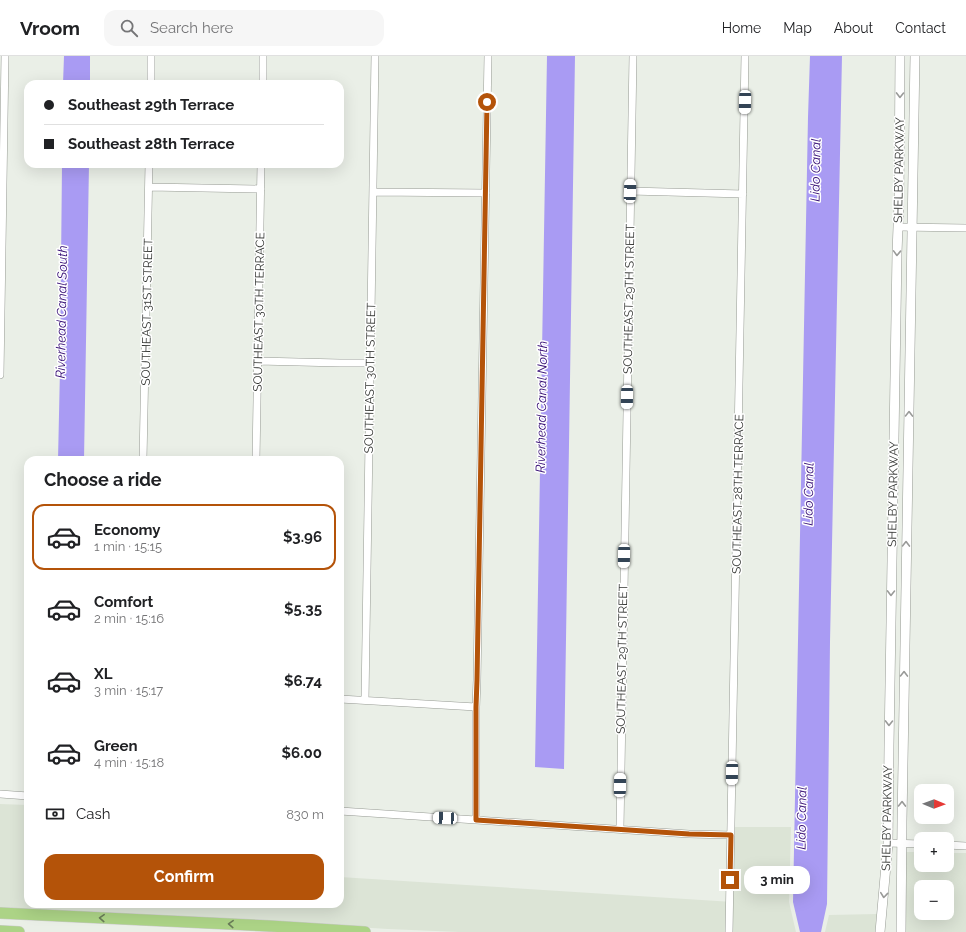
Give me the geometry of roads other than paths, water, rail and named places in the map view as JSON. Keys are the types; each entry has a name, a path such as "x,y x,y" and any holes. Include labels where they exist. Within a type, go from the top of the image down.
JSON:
{"main road":[{"path":"0,913 288,930 365,932"},
{"path":"0,931 20,932"}],"street":[{"path":"0,375 1,177 5,56"},
{"path":"150,80 151,56"},
{"path":"263,80 264,56"},
{"name":"SOUTHEAST 30TH STREET","path":"365,700 375,56"},
{"path":"476,820 476,707 488,56"},
{"name":"SOUTHEAST 29TH STREET","path":"620,829 633,56"},
{"name":"SOUTHEAST 28TH TERRACE","path":"729,932 745,56"},
{"name":"SHELBY PARKWAY","path":"880,932 888,843 900,56"},
{"name":"SHELBY PARKWAY","path":"901,932 901,843 915,56"},
{"name":"SOUTHEAST 31ST STREET","path":"144,456 149,168"},
{"name":"SOUTHEAST 30TH TERRACE","path":"256,456 262,168"},
{"path":"149,187 261,189"},
{"path":"630,191 743,194"},
{"path":"374,192 486,193"},
{"path":"898,227 966,228"},
{"path":"258,361 370,363"},
{"path":"344,699 476,707"},
{"path":"0,794 24,796"},
{"path":"344,811 689,834 731,835"},
{"path":"888,843 914,844"},
{"path":"954,845 966,846"}],"water":[{"path":"64,56 90,56 90,80 63,80"},
{"path":"547,56 575,56 564,769 535,767"},
{"name":"Lido Canal","path":"810,56 842,56 830,642 827,904 821,932 800,932 793,902"},
{"name":"Riverhead Canal South","path":"62,168 89,168 84,456 58,456"}],"water label":[{"name":"Riverhead Canal North","path":"541,407"}]}
